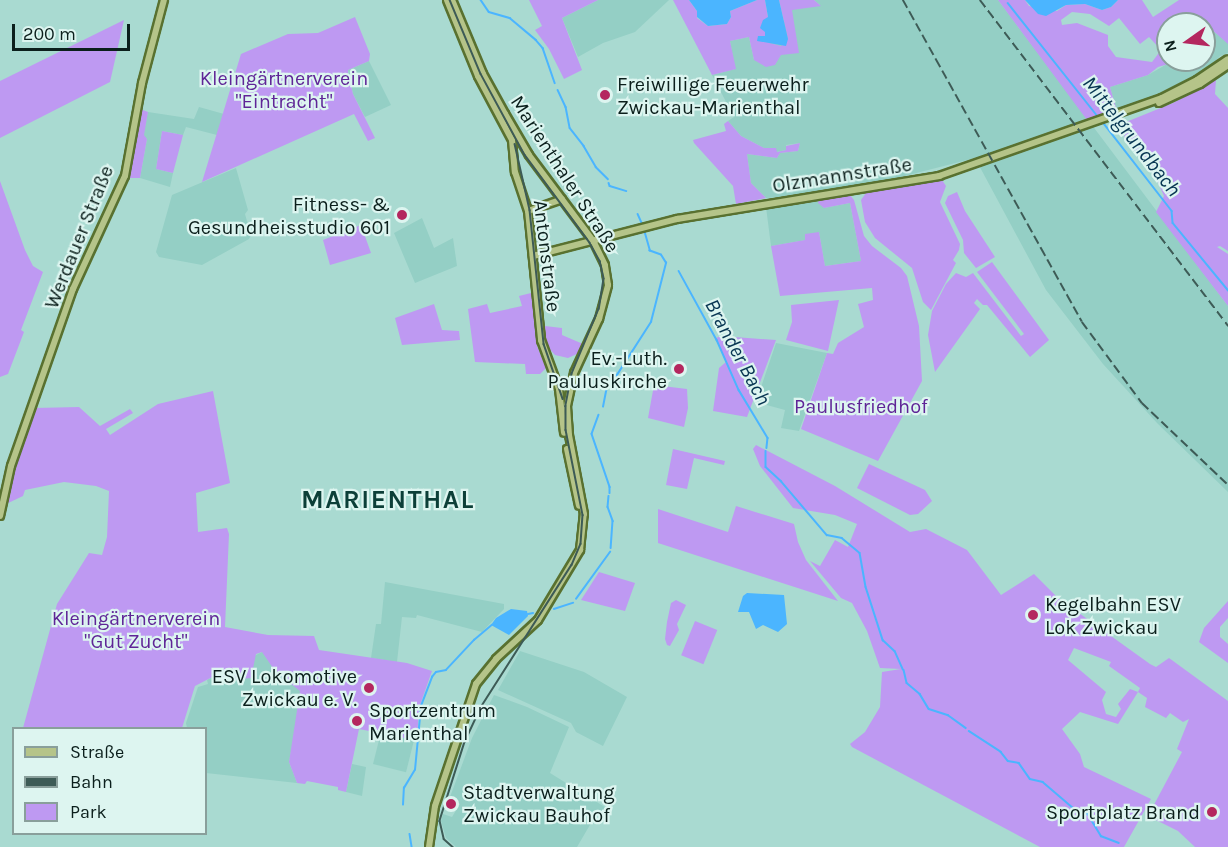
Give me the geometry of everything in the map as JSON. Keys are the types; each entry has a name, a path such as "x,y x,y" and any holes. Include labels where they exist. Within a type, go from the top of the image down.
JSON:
{"main road":[{"name":"Werdauer Straße","path":"0,516 11,466 73,289 125,176 142,83 164,0"},
{"name":"Marienthaler Straße","path":"447,0 478,76 501,116"},
{"name":"Marienthaler Straße","path":"452,0 483,74 505,114 529,154 594,242 607,273 606,295 570,390 567,427 584,514 582,546 572,567 538,620 496,659"},
{"name":"Olzmannstraße","path":"1103,121 1180,90 1228,59"},
{"name":"Olzmannstraße","path":"533,256 676,219 756,204 934,177 1183,94 1228,65"},
{"name":"Antonstraße","path":"501,116 512,140 515,172 528,211 541,340 561,400"},
{"path":"528,211 562,198"},
{"path":"559,389 563,392 570,390"},
{"name":"Marienthaler Straße","path":"429,847 430,831 440,789 471,693 478,680 538,614 570,561 579,541 580,513 563,428 561,400"}],"shaded area":[{"path":"598,0 669,0 635,32 603,43 578,57 562,18"},
{"path":"814,0 998,0 1228,306 1228,492 1157,423 1103,364 1046,290 975,158 889,180 779,197 766,198 751,183 747,154 777,158 780,153 798,151 800,143 786,145 786,150 776,152 775,148 764,148 741,136 728,121 734,117 712,75 735,69 730,41 749,37 754,60 792,9 820,5"},
{"path":"1216,33 1228,43 1228,53 1216,60"},
{"path":"369,61 391,105 365,117 353,94 348,70"},
{"path":"1156,70 1206,72 1170,93 1117,111 1110,87"},
{"path":"199,107 224,114 217,135 186,127 183,135 162,131 156,169 173,173 170,187 140,178 147,139 143,136 148,112 194,119"},
{"path":"236,168 248,210 245,214 251,235 249,239 202,265 159,257 156,252 172,195"},
{"path":"810,198 819,199 824,208 850,203 861,261 825,266 819,232 806,240 771,246 766,207"},
{"path":"422,218 434,248 453,238 457,266 415,283 394,233"},
{"path":"776,343 827,353 799,431 781,428 785,410 756,402"},
{"path":"385,582 504,604 504,609 482,632 417,615 416,618 402,617 397,662 371,658 376,624 381,624"},
{"path":"520,651 584,672 627,697 603,746 576,732 571,723 498,690"},
{"path":"262,652 308,661 289,762 297,783 207,773 207,727 187,727 186,723 198,687 208,684 207,680"},
{"path":"494,695 527,707 569,727 550,773 608,809 607,812 594,818 577,847 456,847 446,838 441,821 443,814 452,817 460,804 450,797 472,738"},
{"path":"381,732 414,740 406,772 373,764"},
{"path":"352,764 366,767 362,796 346,792"}],"green space":[{"path":"529,0 598,0 562,18 582,70 564,79 549,49 535,30 542,26"},
{"path":"673,0 689,0 697,11 697,18 708,26 727,24 731,17 730,11 757,0 765,0 768,17 765,36 770,43 781,46 788,39 779,0 814,0 821,6 792,10 799,53 781,55 775,65 766,67 754,60 749,37 730,41 736,69 712,75"},
{"path":"998,0 1025,0 1029,6 1057,11 1066,5 1085,4 1102,10 1111,7 1118,0 1142,0 1153,17 1156,15 1156,45 1149,37 1140,44 1119,18 1109,26 1090,14 1072,12 1061,20 1062,25 1077,23 1108,35 1108,46 1116,57 1152,62 1156,57 1156,69 1148,75 1110,87 1117,111 1087,120"},
{"path":"1179,0 1228,0 1228,44 1216,33 1216,12 1161,12"},
{"name":"Kleingärtnerverein \"Eintracht\"","path":"355,17 370,54 369,61 348,70 348,73 353,94 375,138 368,141 354,114 202,182 241,54 288,34 318,33"},
{"path":"124,20 110,82 0,138 0,81"},
{"path":"1216,80 1215,94 1228,108 1228,251 1220,246 1217,247 1228,254 1228,306 1156,212 1164,196 1153,170 1124,139 1126,122 1173,103"},
{"path":"140,109 148,112 144,135 147,139 140,178 127,178"},
{"path":"728,121 741,136 764,148 776,148 777,152 786,150 786,146 800,143 798,151 780,153 777,158 747,154 751,183 766,198 736,204 733,186 694,143 693,140 726,131 724,124"},
{"path":"162,131 183,135 173,173 156,169"},
{"path":"942,180 946,186 940,202 960,244 953,260 956,263 931,310 923,302 912,268 875,238 865,222 861,200 866,193 882,188"},
{"path":"0,181 25,250 33,266 43,272 21,330 24,332 8,374 0,377"},
{"path":"957,192 965,211 995,257 976,268 964,253 963,240 945,203 948,196"},
{"name":"Paulusfriedhof","path":"850,195 854,200 864,236 872,246 901,268 907,276 919,326 922,381 878,461 801,429 827,353 833,354 838,343 864,327 858,304 873,300 872,288 780,296 771,246 805,240 805,234 819,232 825,266 861,261 850,203 824,208 818,203 819,199"},
{"path":"361,225 371,253 330,265 323,240"},
{"path":"992,262 1049,340 1030,357 987,305 983,305 977,299 974,303 980,309 935,372 928,335 932,311 946,284 956,273 966,277 973,273 1021,336 1024,334 977,272"},
{"path":"535,292 537,346 546,368 540,374 526,374 525,364 475,362 468,309 487,304 490,313 522,306 519,296"},
{"path":"839,300 828,351 786,340 792,322 791,305"},
{"path":"434,304 442,330 459,331 460,340 402,345 395,318"},
{"path":"545,326 562,328 562,335 583,344 579,353 568,358 555,355 546,345"},
{"path":"721,336 776,340 747,417 713,411 719,368 726,362 716,338"},
{"path":"654,385 687,389 688,408 684,427 648,418"},
{"name":"Kleingärtnerverein \"Gut Zucht\"","path":"213,391 230,483 196,493 198,532 227,528 229,534 225,627 268,635 314,636 319,650 407,663 432,671 419,708 417,738 414,740 359,729 346,792 338,790 338,787 307,781 305,784 297,783 289,762 300,691 275,671 262,652 256,654 251,678 220,681 218,674 195,686 182,727 23,727 57,604 89,553 102,555 107,537 109,491 96,486 64,482 25,490 23,496 4,505 6,489 34,408 79,407 100,426 130,409 133,413 106,429 110,435 158,404"},
{"path":"756,445 835,486 910,532 926,529 967,550 1001,595 1034,574 1058,598 1150,664 1156,667 1169,658 1228,701 1228,847 1195,847 1178,831 1148,816 1182,752 1177,749 1189,719 1183,722 1170,713 1166,718 1145,707 1147,698 1138,692 1118,724 1080,712 1062,729 1080,754 1084,767 1151,799 1124,847 1040,847 852,747 850,744 865,732 880,707 882,672 901,669 880,668 867,631 852,603 841,598 810,561 820,566 835,540 848,547 857,524 835,515 793,508 760,466 753,449","holes":["1074,648 1111,662 1109,666 1140,688 1138,692 1130,689 1118,704 1121,709 1116,717 1106,714 1102,700 1106,692 1068,660"]},
{"path":"673,449 725,461 724,465 694,458 687,489 666,485"},
{"path":"869,464 925,490 932,501 918,514 910,515 857,488"},
{"path":"736,506 794,524 798,542 806,560 838,601 658,543 658,509 728,532"},
{"path":"599,572 635,583 625,611 581,600"},
{"path":"676,600 686,605 677,624 679,630 670,646 667,645 665,639 667,622 671,603"},
{"path":"1228,601 1228,618 1220,627 1220,637 1228,644 1228,663 1199,642 1204,628"},
{"path":"695,621 717,630 703,664 681,655"}],"water":[{"path":"689,0 757,0 730,11 731,17 727,24 708,26 697,17 697,11"},
{"path":"765,0 779,0 788,39 786,46 757,41 758,36 765,36 765,32 760,28 763,20 768,17"},
{"path":"1025,0 1118,0 1111,7 1102,10 1085,4 1066,5 1046,16 1038,14"},
{"path":"747,593 784,595 787,624 778,632 763,625 756,629 749,612 738,612 743,596"},
{"path":"511,609 527,611 528,616 509,635 491,625 496,618"}],"waterway":[{"path":"481,0 489,12 510,18 536,40 543,48 555,83"},
{"name":"Mittelgrundbach","path":"1008,3 1099,118"},
{"path":"558,90 566,107 570,128 596,167 608,179"},
{"name":"Mittelgrundbach","path":"1102,121 1172,211 1173,223 1228,290"},
{"path":"609,183 610,186 626,191"},
{"path":"638,214 643,225"},
{"path":"603,407 608,382 617,375 651,322 666,263 661,255 650,251 644,230"},
{"name":"Brander Bach","path":"679,271 717,340 739,390 768,438 767,448"},
{"path":"599,415 592,434 610,493"},
{"name":"Brander Bach","path":"766,451 766,467 781,481 827,535 842,538 860,553 866,586"},
{"path":"609,496 608,507 613,521 611,548"},
{"path":"576,599 610,552"},
{"name":"Brander Bach","path":"866,587 883,640 895,651 903,669"},
{"path":"554,609 573,603"},
{"path":"528,614 533,613"},
{"path":"403,805 404,788 415,770 421,706 432,677 436,672 446,670 474,640 492,625"},
{"name":"Brander Bach","path":"904,670 907,683 920,694 929,709 948,715 966,728"},
{"name":"Brander Bach","path":"969,731 1001,752 1008,761 1019,763 1030,779 1043,782 1078,812 1088,814 1101,836 1119,843"},
{"path":"410,834 412,847"}],"tram line":[{"path":"450,0 481,74 525,155 590,243 600,261 604,279 599,309 572,374 566,406 566,430 583,515 581,544 572,565 481,708 465,742 440,821 444,839 453,847"},
{"path":"515,144 530,210 544,344 563,399"}],"railway":[{"path":"903,0 1082,322 1142,403 1228,485"},
{"path":"980,0 1228,326"}],"place":[{"name":"Freiwillige Feuerwehr Zwickau-Marienthal","path":"605,95"},
{"name":"Fitness- & Gesundheisstudio 601","path":"402,215"},
{"name":"Ev.-Luth. Pauluskirche","path":"679,369"},
{"name":"Kegelbahn ESV Lok Zwickau","path":"1033,615"},
{"name":"ESV Lokomotive Zwickau e. V.","path":"369,688"},
{"name":"Sportzentrum Marienthal","path":"357,721"},
{"name":"Stadtverwaltung Zwickau Bauhof","path":"451,804"},
{"name":"Sportplatz Brand","path":"1212,812"}],"district":[{"name":"MARIENTHAL","path":"388,500"}]}
